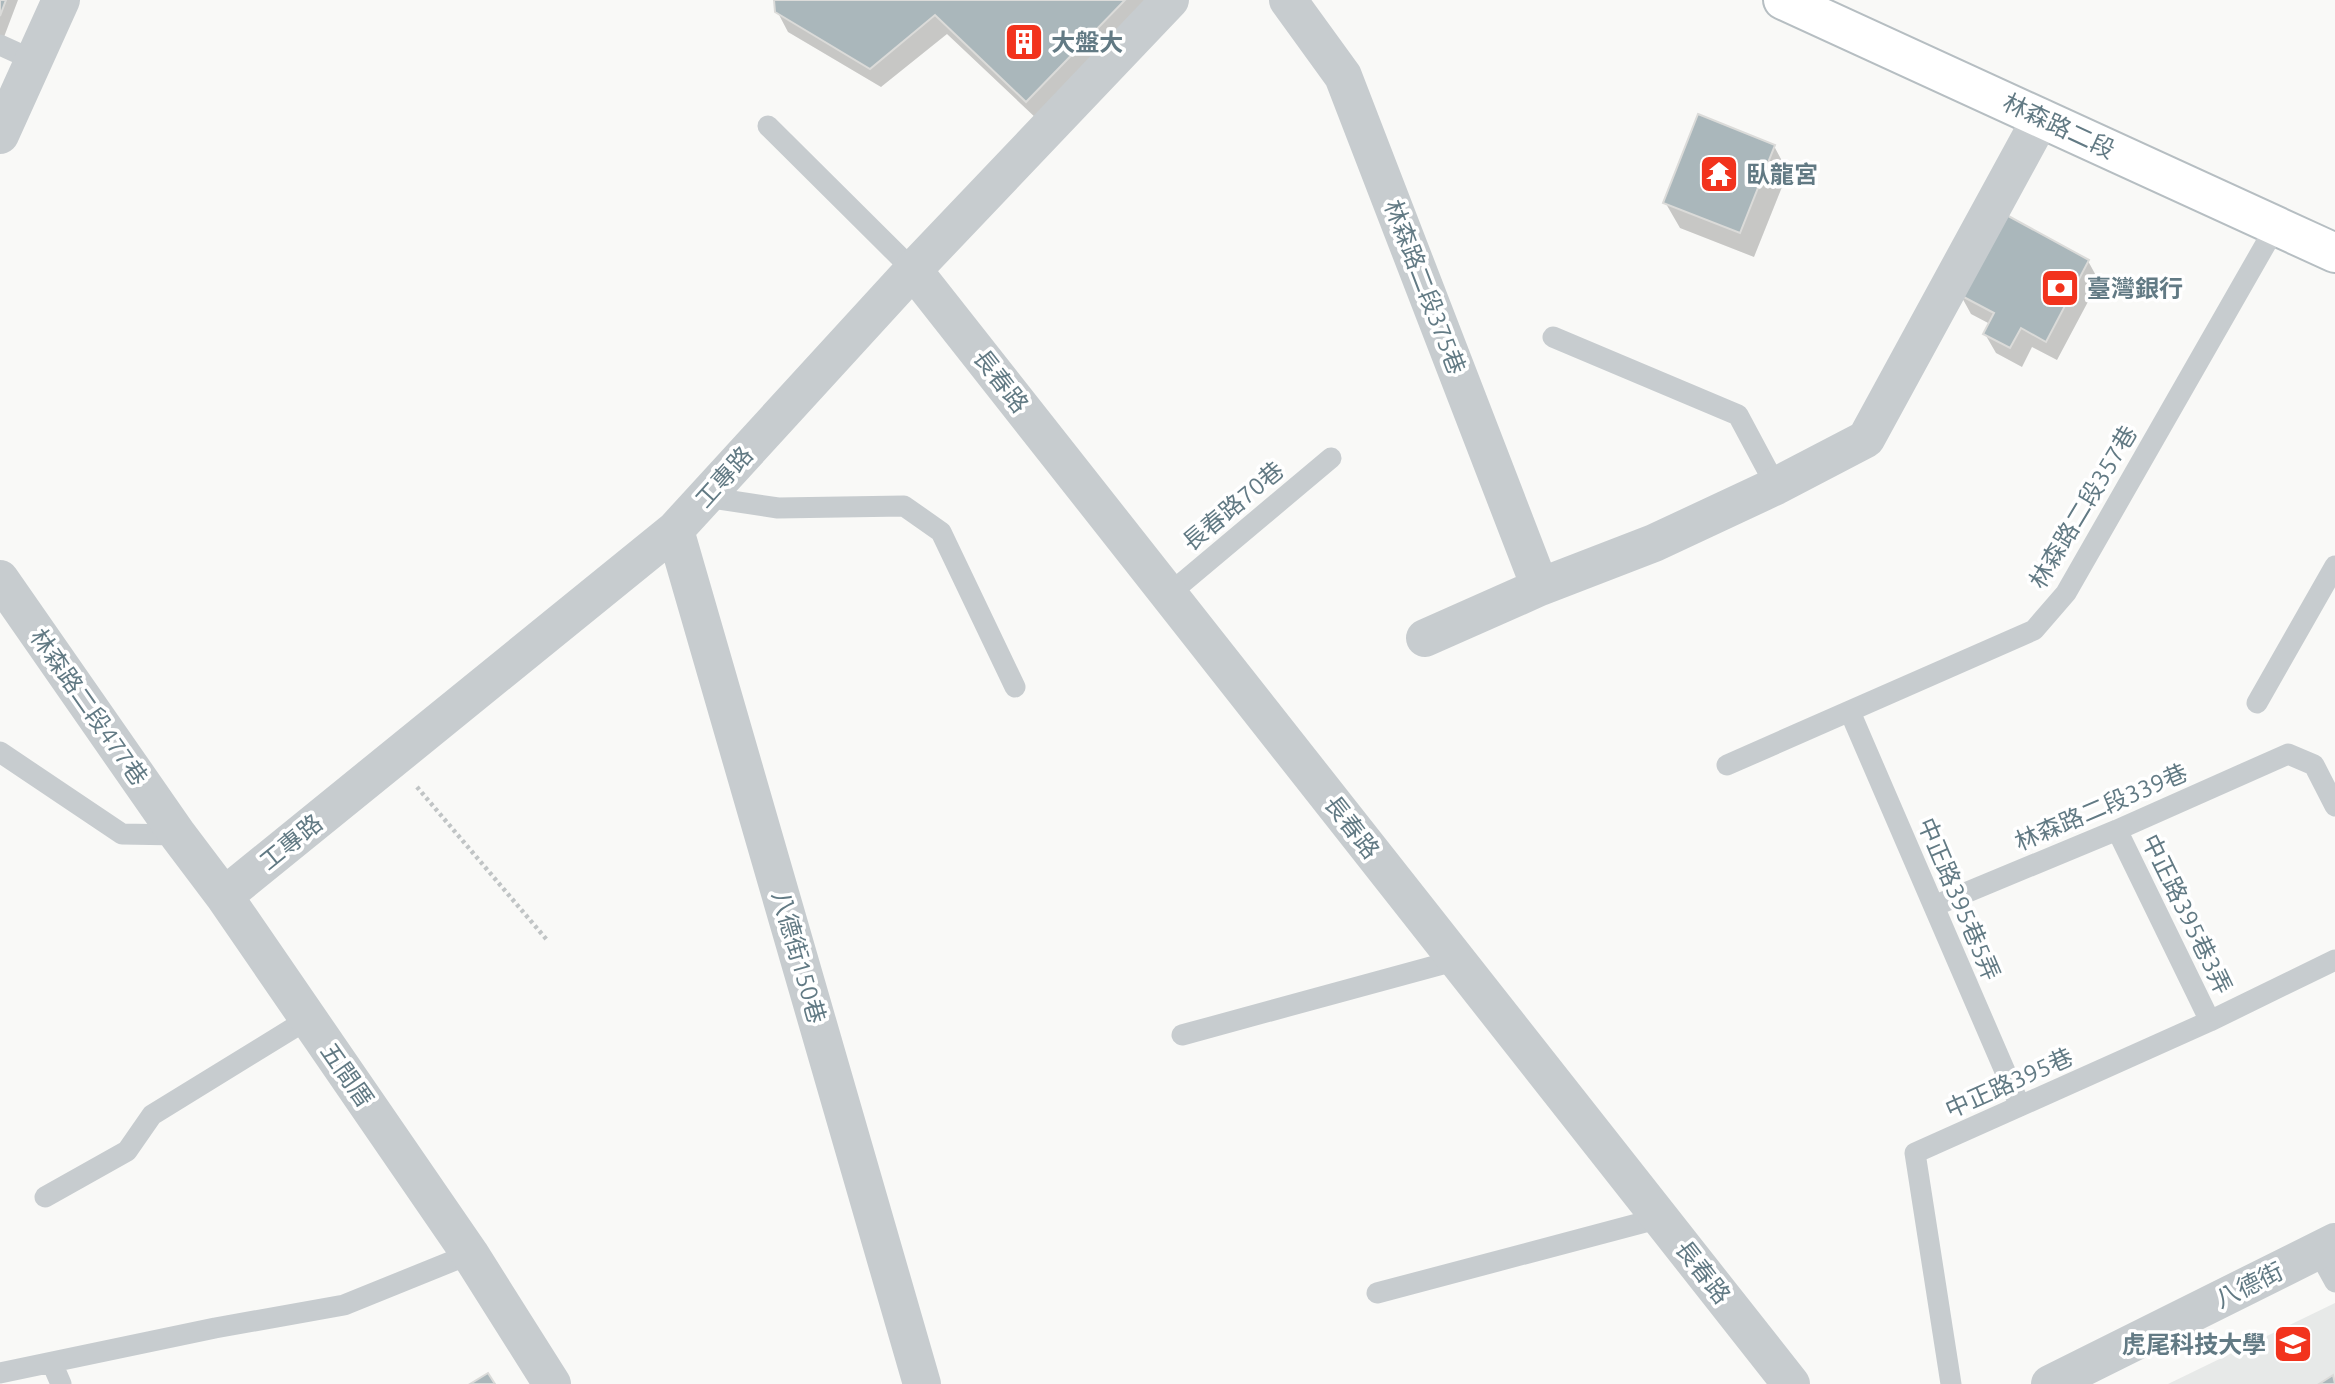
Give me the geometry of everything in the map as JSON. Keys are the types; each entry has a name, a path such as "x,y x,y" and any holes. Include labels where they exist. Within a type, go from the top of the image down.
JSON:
{"main road":[{"name":"林森路二段","path":"1812,5 2041,118 2335,253"}],"street":[{"path":"0,135 16,53 61,0"},
{"name":"工專路","path":"223,896 675,530 913,270 1170,0"},
{"name":"林森路二段375巷","path":"1288,0 1343,76 1540,587"},
{"path":"1425,638 1540,587 1654,542 1866,439 2041,118"},
{"name":"長春路","path":"913,270 1791,1384"},
{"name":"八德街150巷","path":"675,530 922,1384"},
{"name":"林森路二段477巷","path":"0,579 223,896"},
{"name":"五間厝","path":"223,896 470,1254 552,1384"},
{"name":"八德街","path":"2050,1384 2329,1258"}],"lane":[{"path":"768,126 913,270"},
{"name":"林森路二段357巷","path":"1727,765 2034,630 2066,593 2276,226"},
{"path":"1553,337 1738,415 1776,485"},
{"name":"長春路70巷","path":"1169,594 1331,458"},
{"path":"705,497 778,508 904,506 941,532 1015,687"},
{"path":"2256,703 2335,566"},
{"name":"中正路395巷5弄","path":"1850,712 2020,1106"},
{"path":"0,752 9,771 122,834 178,835"},
{"name":"林森路二段339巷","path":"1934,906 2117,830 2288,754 2314,765 2335,806"},
{"name":"中正路395巷3弄","path":"2117,830 2210,1021"},
{"path":"1182,1035 1457,960"},
{"name":"中正路395巷","path":"1951,1384 1915,1153 2210,1021 2335,960"},
{"path":"45,1197 127,1151 152,1115 308,1019"},
{"path":"1377,1293 1660,1218"},
{"path":"1,1370 52,1363 215,1328 344,1305 470,1254"},
{"path":"52,1363 61,1384"}],"path":[{"path":"393,760 547,940"}],"shaded area":[{"name":"虎尾科技大學","path":"2335,1303 2335,1384 2168,1384"}],"building":[{"path":"0,0 6,0 0,16"},
{"name":"大盤大","path":"774,0 1125,0 1026,102 935,15 870,69 775,12"},
{"name":"臥龍宮","path":"1698,114 1775,145 1740,233 1663,203"},
{"path":"2001,212 2089,260 2046,342 2021,328 2010,348 1983,334 1994,313 1958,294"},
{"path":"488,1373 495,1384 470,1384"},
{"path":"2333,1375 2335,1384 2319,1384"}],"place":[{"name":"大盤大","path":"1024,42"},
{"name":"臥龍宮","path":"1719,174"},
{"name":"臺灣銀行","path":"2060,288"},
{"name":"虎尾科技大學","path":"2293,1344"}]}
